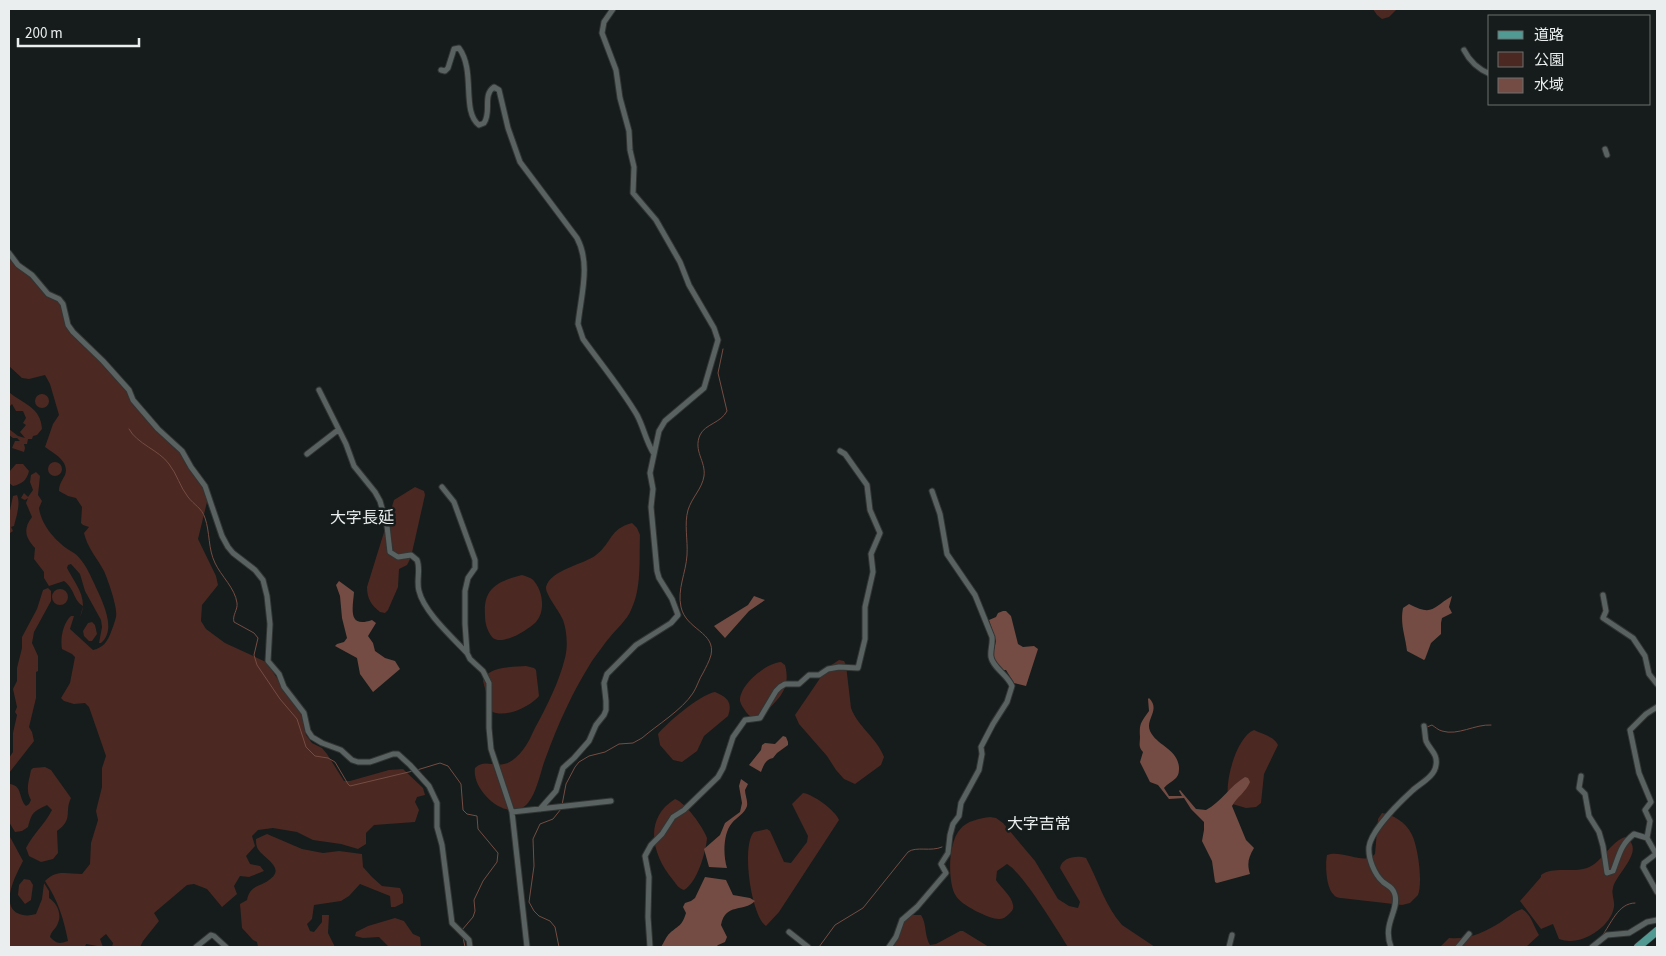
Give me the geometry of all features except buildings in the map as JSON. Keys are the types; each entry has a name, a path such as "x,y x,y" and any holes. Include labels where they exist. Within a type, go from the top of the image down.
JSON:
{"main road":[{"path":"1638,947 1657,931"}],"street":[{"path":"540,809 556,791 563,768 589,741 596,726 604,716 606,701 604,683 607,674 636,644 671,623 678,615 672,599 659,578 654,558 651,507 653,489 650,472 661,426 704,388 718,340 714,328 695,296 680,262 656,220 633,193 634,167 630,150 629,131 620,98 616,70 602,33 604,22 613,9"},
{"path":"441,70 448,68 454,49 459,48 468,67 472,114 479,125 484,124 488,118 489,90 494,87 499,90 508,128 520,162 526,173 582,247 585,261 578,324 582,339 628,400 643,425 647,441 654,454"},
{"path":"1464,50 1467,57 1477,68 1488,73"},
{"path":"9,253 18,265 32,275 48,294 59,299 63,304 68,325 73,332 129,390 133,400 158,429 182,451 205,486 228,548 255,570 263,580 270,624 268,662 279,674 284,687 304,713 308,731 312,737 341,750 352,760 358,762 370,762 398,754 429,786 437,803 437,827 442,845 452,923 469,940 470,947"},
{"path":"319,390 346,444 354,466 380,501 387,526 390,552 398,558 411,555 417,560 418,589 424,604 467,653 470,659 483,671 489,683 491,749 512,812 527,947"},
{"path":"307,454 338,430"},
{"path":"650,947 648,917 649,876 646,856 651,845 662,834 673,817 684,810 718,777 738,728 745,720 760,718 776,691 785,684 799,684 809,675 819,675 828,669 839,667 858,668 865,639 865,607 873,572 872,554 880,533 870,510 867,486 845,454 840,451"},
{"path":"442,487 454,502 476,566 468,578 466,592 465,629 467,653"},
{"path":"890,947 902,920 917,907 946,872 941,864 948,853 953,824 959,816 961,803 979,770 982,754 981,748 993,724 1004,708 1010,696 1012,686 1006,676 993,663 991,657 992,637 979,603 947,554 940,514 932,491"},
{"path":"1603,594 1606,611 1603,618 1632,638 1645,656 1649,674 1657,684"},
{"path":"1657,707 1646,714 1630,730 1639,773 1651,802 1645,810 1650,821 1648,838 1657,854 1644,864 1643,867 1657,892"},
{"path":"1391,947 1388,924 1396,901 1395,893 1375,871 1370,858 1369,846 1372,836 1391,811 1436,769 1435,753 1426,741 1424,726"},
{"path":"1581,776 1579,788 1585,794 1589,816 1599,832 1607,873 1613,871 1622,845 1626,840 1634,834 1648,838"},
{"path":"512,812 611,801"},
{"path":"1592,947 1607,935 1629,933 1647,922 1656,920"},
{"path":"788,932 808,947"},
{"path":"1458,947 1469,934"},
{"path":"196,947 211,935 226,947"},
{"path":"1229,947 1232,935"}],"green space":[{"path":"1373,9 1397,9 1389,17 1382,19"},
{"path":"9,255 62,305 66,324 181,452 204,487 208,498 198,539 216,576 218,585 202,605 201,621 206,629 225,643 266,662 301,713 306,735 312,743 322,748 327,754 344,781 389,770 403,769 423,788 425,795 417,797 415,802 419,810 415,822 374,825 366,833 366,844 358,849 341,844 313,840 297,832 273,828 258,830 252,836 255,846 246,856 250,864 260,866 264,871 249,877 240,876 234,886 237,894 222,907 207,889 194,884 187,885 154,913 159,921 140,947 112,947 113,943 106,934 100,939 103,947 86,944 85,947 9,947 9,835 23,861 11,888 10,902 12,908 22,915 36,914 42,899 44,883 49,891 49,898 59,912 58,923 50,937 58,943 68,941 60,910 54,895 45,881 49,877 58,874 82,874 90,864 91,843 98,820 96,811 102,787 102,768 106,756 89,707 85,703 74,704 61,698 70,683 75,657 62,649 62,636 68,619 74,616 70,629 93,650 97,649 105,644 108,638 115,622 116,607 106,575 85,538 84,533 89,527 81,523 82,507 76,498 59,491 60,484 65,475 65,466 60,458 45,447 53,424 59,415 50,384 45,375 29,379 22,378 9,366"},
{"path":"9,392 35,411 41,422 42,429 32,439 28,439 27,444 24,444 24,452 12,448 15,441 20,441 9,435 9,429 18,436 25,438 20,432 26,425 23,423 26,418 23,411 16,411 12,404 9,407"},
{"path":"39,394 45,394 49,401 45,408 39,408 35,404 35,398"},
{"path":"52,462 58,462 62,469 58,476 52,476 48,472 48,466"},
{"path":"16,464 23,464 29,471 24,481 13,486 9,483 9,472"},
{"path":"36,472 40,476 38,495 42,501 39,508 42,520 57,540 83,563 104,605 108,630 106,637 101,643 99,643 102,627 101,620 85,591 80,574 71,564 68,565 67,568 80,591 83,606 77,601 70,587 64,581 49,586 44,578 44,572 34,559 35,548 26,533 27,525 32,517 26,503 28,498 25,500 21,498 24,493 28,497 33,490 30,482 31,475"},
{"path":"415,487 424,491 425,495 411,557 407,565 399,569 398,587 388,610 385,613 380,612 370,601 367,587 394,500"},
{"path":"17,495 18,511 14,526 11,527 13,531 10,533 9,542 9,515 13,496"},
{"path":"632,523 640,535 640,563 637,592 631,610 592,661 578,684 556,732 537,787 528,803 520,809 502,808 485,795 475,777 475,768 482,764 500,765 507,763 518,755 529,740 556,685 566,654 566,634 563,620 546,587 554,576 596,555 619,529"},
{"path":"522,575 532,579 539,588 542,606 539,617 536,622 521,633 508,639 496,640 490,634 486,624 485,606 487,598 499,583"},
{"path":"48,588 51,591 51,601 34,632 32,643 38,656 36,698 29,727 34,741 9,773 9,758 13,752 13,733 17,715 15,712 17,707 13,689 17,681 22,637 37,609 43,590"},
{"path":"60,589 68,597 60,605 52,597"},
{"path":"92,622 95,625 97,634 92,641 89,641 84,636 83,631 88,623"},
{"path":"839,660 844,661 846,665 851,708 854,715 877,744 884,757 881,765 855,784 844,779 836,770 827,756 799,724 795,715 827,668"},
{"path":"781,662 785,665 787,674 781,695 759,718 752,717 746,712 740,701 744,688 754,676 768,666"},
{"path":"526,666 536,670 539,696 530,704 510,713 503,714 491,711 483,681 484,677 498,669"},
{"path":"715,692 728,701 730,707 728,716 704,736 697,751 682,762 673,760 660,745 658,734 676,716 693,703"},
{"path":"1254,730 1271,737 1278,745 1264,774 1261,803 1256,807 1246,808 1229,803 1228,785 1232,762 1237,751 1248,734"},
{"path":"45,767 51,770 71,798 67,819 57,831 58,853 53,859 41,862 29,856 26,848 52,810 47,805 39,809 32,815 28,827 22,831 15,832 9,822 9,784 18,789 26,806 31,800 28,789 31,770 33,768"},
{"path":"803,793 812,796 824,804 834,812 839,820 779,912 766,926 756,909 749,880 748,851 750,839 754,832 767,829 770,831 784,862 791,863 807,842 808,836 792,804"},
{"path":"675,799 684,805 694,816 707,838 703,859 697,874 684,890 678,886 660,860 654,838 658,817 665,807"},
{"path":"1382,813 1395,817 1403,823 1409,829 1414,839 1420,873 1418,895 1410,903 1402,905 1336,897 1329,887 1326,870 1327,855 1339,854 1366,858 1375,854 1378,819"},
{"path":"990,817 996,818 1003,823 1035,861 1058,899 1069,906 1078,908 1080,902 1060,868 1061,864 1070,858 1086,858 1116,918 1122,925 1155,947 1068,947 1022,878 1007,864 997,871 996,880 1008,895 1013,906 1012,911 1004,918 989,917 959,900 954,892 950,872 950,859 954,840 960,829 965,825 975,820"},
{"path":"267,834 302,849 323,853 339,851 362,854 363,867 382,886 400,888 403,895 403,903 391,907 390,896 360,884 349,896 341,901 314,905 312,919 307,924 310,931 314,932 322,922 322,915 329,915 328,933 335,947 258,947 257,942 242,928 240,904 247,900 248,895 253,889 269,880 276,871 271,862 259,851 256,844 256,839"},
{"path":"1625,837 1631,842 1633,848 1632,855 1615,882 1613,890 1614,907 1604,926 1591,935 1570,941 1559,939 1553,924 1541,929 1520,901 1541,875 1557,870 1587,868"},
{"path":"24,879 30,880 33,885 31,900 25,904 18,895 19,885"},
{"path":"1522,909 1530,917 1539,935 1526,947 1440,947 1449,938 1463,938 1483,932"},
{"path":"911,915 921,915 930,945 963,931 989,947 891,947 900,923"},
{"path":"395,918 404,921 413,934 420,937 421,947 389,947 379,937 363,938 355,936 356,932 368,926"}],"water":[{"path":"339,581 354,592 353,615 355,619 358,622 372,620 376,623 368,636 373,643 375,651 385,658 395,661 400,669 373,692 360,674 357,658 335,646 344,642 347,638 342,618 340,596 336,585"},
{"path":"754,596 765,600 749,611 725,638 714,626 748,605"},
{"path":"1452,596 1449,607 1452,613 1442,618 1441,634 1431,643 1425,659 1407,651 1402,625 1403,608 1409,604 1423,610 1428,610"},
{"path":"1006,611 1011,616 1018,644 1023,647 1034,646 1038,649 1026,686 1014,683 1006,670 1002,670 992,658 996,641 989,620"},
{"path":"1149,698 1154,707 1149,722 1150,731 1157,740 1175,755 1179,767 1177,777 1164,788 1169,796 1182,796 1180,790 1196,809 1206,810 1245,777 1248,778 1250,782 1248,786 1232,806 1246,840 1254,848 1249,861 1250,874 1215,882 1212,861 1202,841 1204,822 1191,809 1184,798 1169,799 1158,785 1150,782 1140,762 1143,752 1140,748 1140,726 1149,711"},
{"path":"783,736 786,737 788,745 767,761 761,772 749,765 761,750 762,745 765,743 775,744"},
{"path":"741,779 748,784 745,790 747,806 729,827 725,838 724,851 727,868 709,867 704,849 720,835 725,823 740,812 742,803 739,786"},
{"path":"705,877 726,880 733,895 750,898 755,901 750,905 731,910 727,913 721,925 727,937 725,942 716,947 661,947 669,934 682,923 686,913 683,907 685,903 695,898"}],"waterway":[{"path":"562,805 566,784 579,762 589,756 605,752 619,744 633,743 669,717 693,693 710,658 711,647 709,641 684,615 680,594 687,555 686,526 688,510 704,476 698,441 702,431 721,418 727,411 718,373 723,349"},
{"path":"129,429 137,439 165,459 185,493 204,515 213,558 236,598 237,606 234,622 254,633 258,638 254,655 257,665 280,699 297,719 306,747 315,756 328,758 335,762 350,786 413,771"},
{"path":"1427,727 1432,725 1442,731 1454,732 1491,725"},
{"path":"417,770 440,763 448,766 461,784 463,810 467,814 477,816 478,829 498,853 497,862 483,881 474,900 475,911 473,917 462,930"},
{"path":"559,947 555,927 550,921 539,916 529,902 534,866 533,839 540,824 553,819 561,809"},
{"path":"819,947 835,925 863,908 908,852 915,849 942,847"},
{"path":"1602,936 1619,910 1624,906 1635,903"},
{"path":"463,937 465,947"}],"district":[{"name":"大字長延","path":"362,518"},
{"name":"大字吉常","path":"1039,824"}]}
